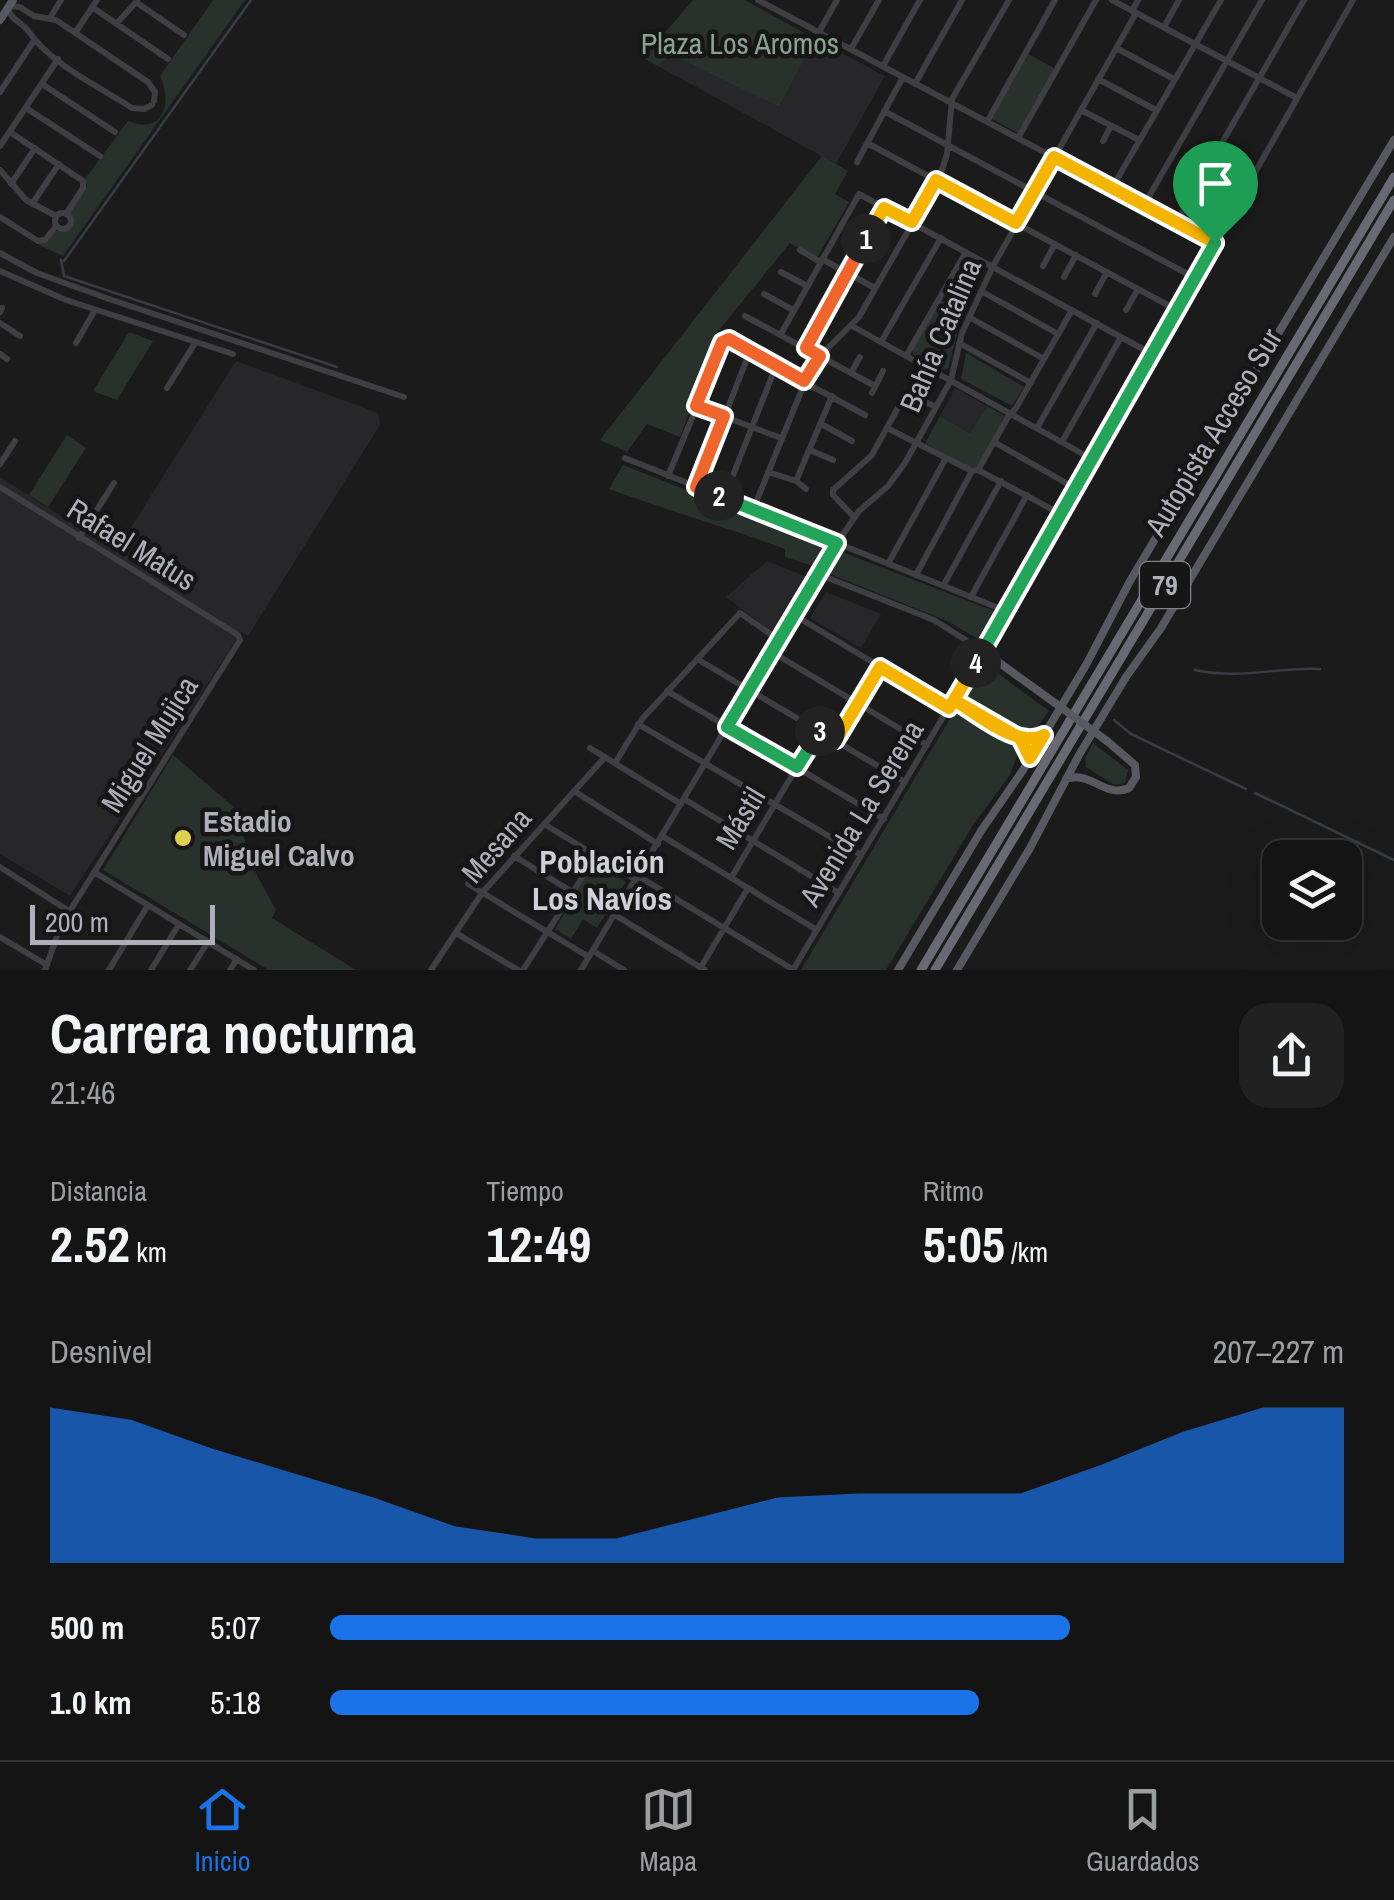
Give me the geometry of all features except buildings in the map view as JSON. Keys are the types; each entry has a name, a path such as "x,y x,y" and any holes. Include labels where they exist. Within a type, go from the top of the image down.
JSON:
{"highway":[{"name":"Autopista Acceso Sur","path":"921,970 1394,177"},
{"name":"Autopista Acceso Sur","path":"936,970 1394,200"}],"main road":[{"path":"0,20 14,4"},
{"path":"898,970 1044,735 1123,594 1394,140"},
{"path":"957,970 1126,677 1154,640 1394,237"},
{"path":"983,650 1107,741 1134,766 1134,783 1127,790 1117,792 1077,776 1065,780"},
{"path":"952,704 1020,738 1033,740 1044,735"},
{"path":"1020,738 1030,758"},
{"path":"1080,756 1088,778"}],"street":[{"path":"50,18 62,0"},
{"path":"758,0 1215,243"},
{"path":"819,32 837,0"},
{"path":"851,49 878,0"},
{"path":"883,66 920,0"},
{"path":"916,84 962,0"},
{"path":"753,510 804,381 820,356 852,326 936,180 946,159 951,102 1009,0"},
{"path":"987,122 1054,0"},
{"path":"1018,138 1096,0"},
{"path":"1112,0 1297,98"},
{"name":"Bahía Catalina","path":"582,970 837,543 854,517 894,479 916,443 950,380 959,343 993,266 1116,48 1138,0"},
{"path":"1164,28 1179,0"},
{"path":"1112,188 1221,0"},
{"path":"1144,205 1262,0"},
{"path":"1176,222 1304,0"},
{"name":"Avenida La Serena","path":"794,970 1006,611 1353,0"},
{"path":"118,22 137,1 184,35"},
{"path":"0,20 12,19 27,30 34,42 134,109 144,109 153,103 155,92 150,84 50,18 34,16 14,4 12,19"},
{"path":"75,33 95,4 168,59"},
{"path":"0,92 34,42"},
{"path":"1116,48 1174,79"},
{"path":"0,146 58,59"},
{"path":"857,162 902,77"},
{"path":"1098,79 1156,110"},
{"path":"42,84 115,132"},
{"path":"26,108 100,156"},
{"path":"1081,110 1139,140"},
{"path":"884,111 1195,278"},
{"path":"1103,141 1112,126"},
{"path":"0,170 32,204 56,216 66,214 84,184 10,132"},
{"path":"867,143 1177,310"},
{"path":"10,185 35,148"},
{"path":"32,204 59,164"},
{"path":"781,334 858,194 1152,354"},
{"path":"806,348 884,208"},
{"path":"56,226 68,227 70,220 66,214"},
{"path":"0,217 38,241 45,240 56,226 56,216"},
{"path":"881,342 942,238"},
{"path":"1043,266 1055,244"},
{"path":"800,250 876,288"},
{"path":"906,356 966,252"},
{"path":"0,253 38,273 112,300 404,397"},
{"path":"1064,277 1076,255"},
{"path":"0,271 95,310 234,354"},
{"path":"781,272 807,286"},
{"path":"1095,294 1107,272"},
{"path":"1126,310 1138,289"},
{"path":"981,292 1058,334"},
{"path":"764,294 794,310"},
{"path":"76,342 95,310"},
{"path":"916,575 1072,310"},
{"path":"745,316 852,373 874,389 883,371"},
{"path":"969,317 1044,359"},
{"path":"0,323 20,336"},
{"path":"1037,428 1097,324"},
{"path":"852,326 1092,459"},
{"path":"1062,442 1121,336"},
{"path":"668,476 725,338 864,414"},
{"path":"167,388 195,343"},
{"path":"959,343 1030,383"},
{"path":"696,487 750,351"},
{"path":"852,373 860,358"},
{"path":"724,498 776,366"},
{"path":"854,517 832,493 869,458 907,392 936,407"},
{"path":"796,481 832,396"},
{"path":"696,406 781,438"},
{"path":"821,424 852,441"},
{"path":"887,428 1061,514"},
{"path":"0,464 15,442"},
{"path":"994,442 1076,488"},
{"path":"810,450 833,460"},
{"path":"625,458 1006,611"},
{"path":"888,564 946,458"},
{"path":"768,472 796,481 806,490"},
{"path":"943,586 1000,481"},
{"path":"79,538 114,484"},
{"name":"Rafael Matus","path":"0,487 240,638"},
{"path":"971,597 1027,495"},
{"path":"818,574 934,620 983,650"},
{"path":"615,763 638,724 742,612 779,640"},
{"path":"794,615 880,667 952,704"},
{"name":"Miguel Mujica","path":"46,967 57,932 69,911 240,638"},
{"path":"772,652 927,745"},
{"path":"698,659 905,782"},
{"path":"836,740 880,667"},
{"path":"668,691 884,819"},
{"path":"638,724 862,856"},
{"name":"Mástil","path":"731,878 819,730"},
{"path":"590,748 839,893"},
{"name":"Mesana","path":"432,970 482,893 605,757"},
{"path":"574,791 817,930"},
{"path":"544,824 794,970"},
{"path":"514,856 574,892"},
{"path":"456,933 520,970 596,856"},
{"path":"0,868 69,911"},
{"path":"94,872 254,970"},
{"path":"468,884 548,932 624,970"},
{"name":"Mástil","path":"703,969 748,888"},
{"path":"109,970 148,906"},
{"path":"615,915 703,969"},
{"path":"152,970 179,924"},
{"path":"0,937 46,967"},
{"path":"190,970 208,942"},
{"path":"230,970 236,959"}],"shaded area":[{"path":"815,39 885,76 836,164 658,66 671,53 779,107"},
{"path":"236,361 378,413 380,425 248,636 241,632 70,896 0,854 0,477 116,551"},
{"path":"955,388 987,406 970,433 940,416"},
{"path":"767,561 807,577 773,633 726,597"},
{"path":"826,592 881,614 861,648 810,618"}],"green space":[{"path":"213,0 245,0 63,256 39,245 55,231 71,226 68,212 87,186 85,179 128,121 150,124 162,114 165,96 160,76"},
{"name":"Plaza Los Aromos","path":"693,0 745,0 815,39 779,107 671,54 658,66 643,58"},
{"path":"1028,54 1054,68 1018,133 992,119"},
{"path":"822,156 848,171 835,194 849,202 817,258 790,243 715,335 718,337 680,437 647,424 627,452 600,440"},
{"path":"941,300 962,315 948,368 944,370 913,354"},
{"path":"129,332 153,341 117,400 93,391"},
{"path":"966,353 1024,387 1012,406 961,379"},
{"path":"987,406 1005,416 977,468 972,469 925,443 940,416 970,433"},
{"path":"67,435 86,448 48,507 29,495"},
{"path":"623,465 823,544 826,549 813,566 785,557 785,549 609,489"},
{"path":"842,552 999,615 980,640 947,621 830,574 828,569"},
{"path":"988,666 1049,711 1032,734 1026,736 968,700 967,690"},
{"path":"960,710 1019,750 1010,775 973,825 886,970 801,970 951,717"},
{"path":"1093,743 1128,770 1125,783 1114,785 1086,767 1085,759"},
{"name":"Estadio Miguel Calvo","path":"173,755 235,808 253,868 276,910 272,918 356,970 269,970 103,870"},
{"path":"594,863 626,882 597,928 583,919 571,939 555,929"}],"waterway":[{"path":"64,261 251,0"},
{"path":"61,260 64,276 337,367"},
{"path":"1195,670 1244,674 1320,669"},
{"path":"1114,720 1131,734 1246,789"},
{"path":"1255,793 1394,860"}],"place":[{"name":"Estadio Miguel Calvo","path":"183,838"}],"district":[{"name":"Población Los Navíos","path":"602,880"}],"route":[{"path":"1215,243 954,700 1020,738 1030,758 1044,735 1033,740 1020,738 991,721 954,700 949,708 880,667 836,740 819,730 797,767 727,727 837,543 696,487 724,416 696,406 724,339 804,381 820,356 806,348 884,208 912,222 936,180 1016,223 1054,157 1215,243"}]}
